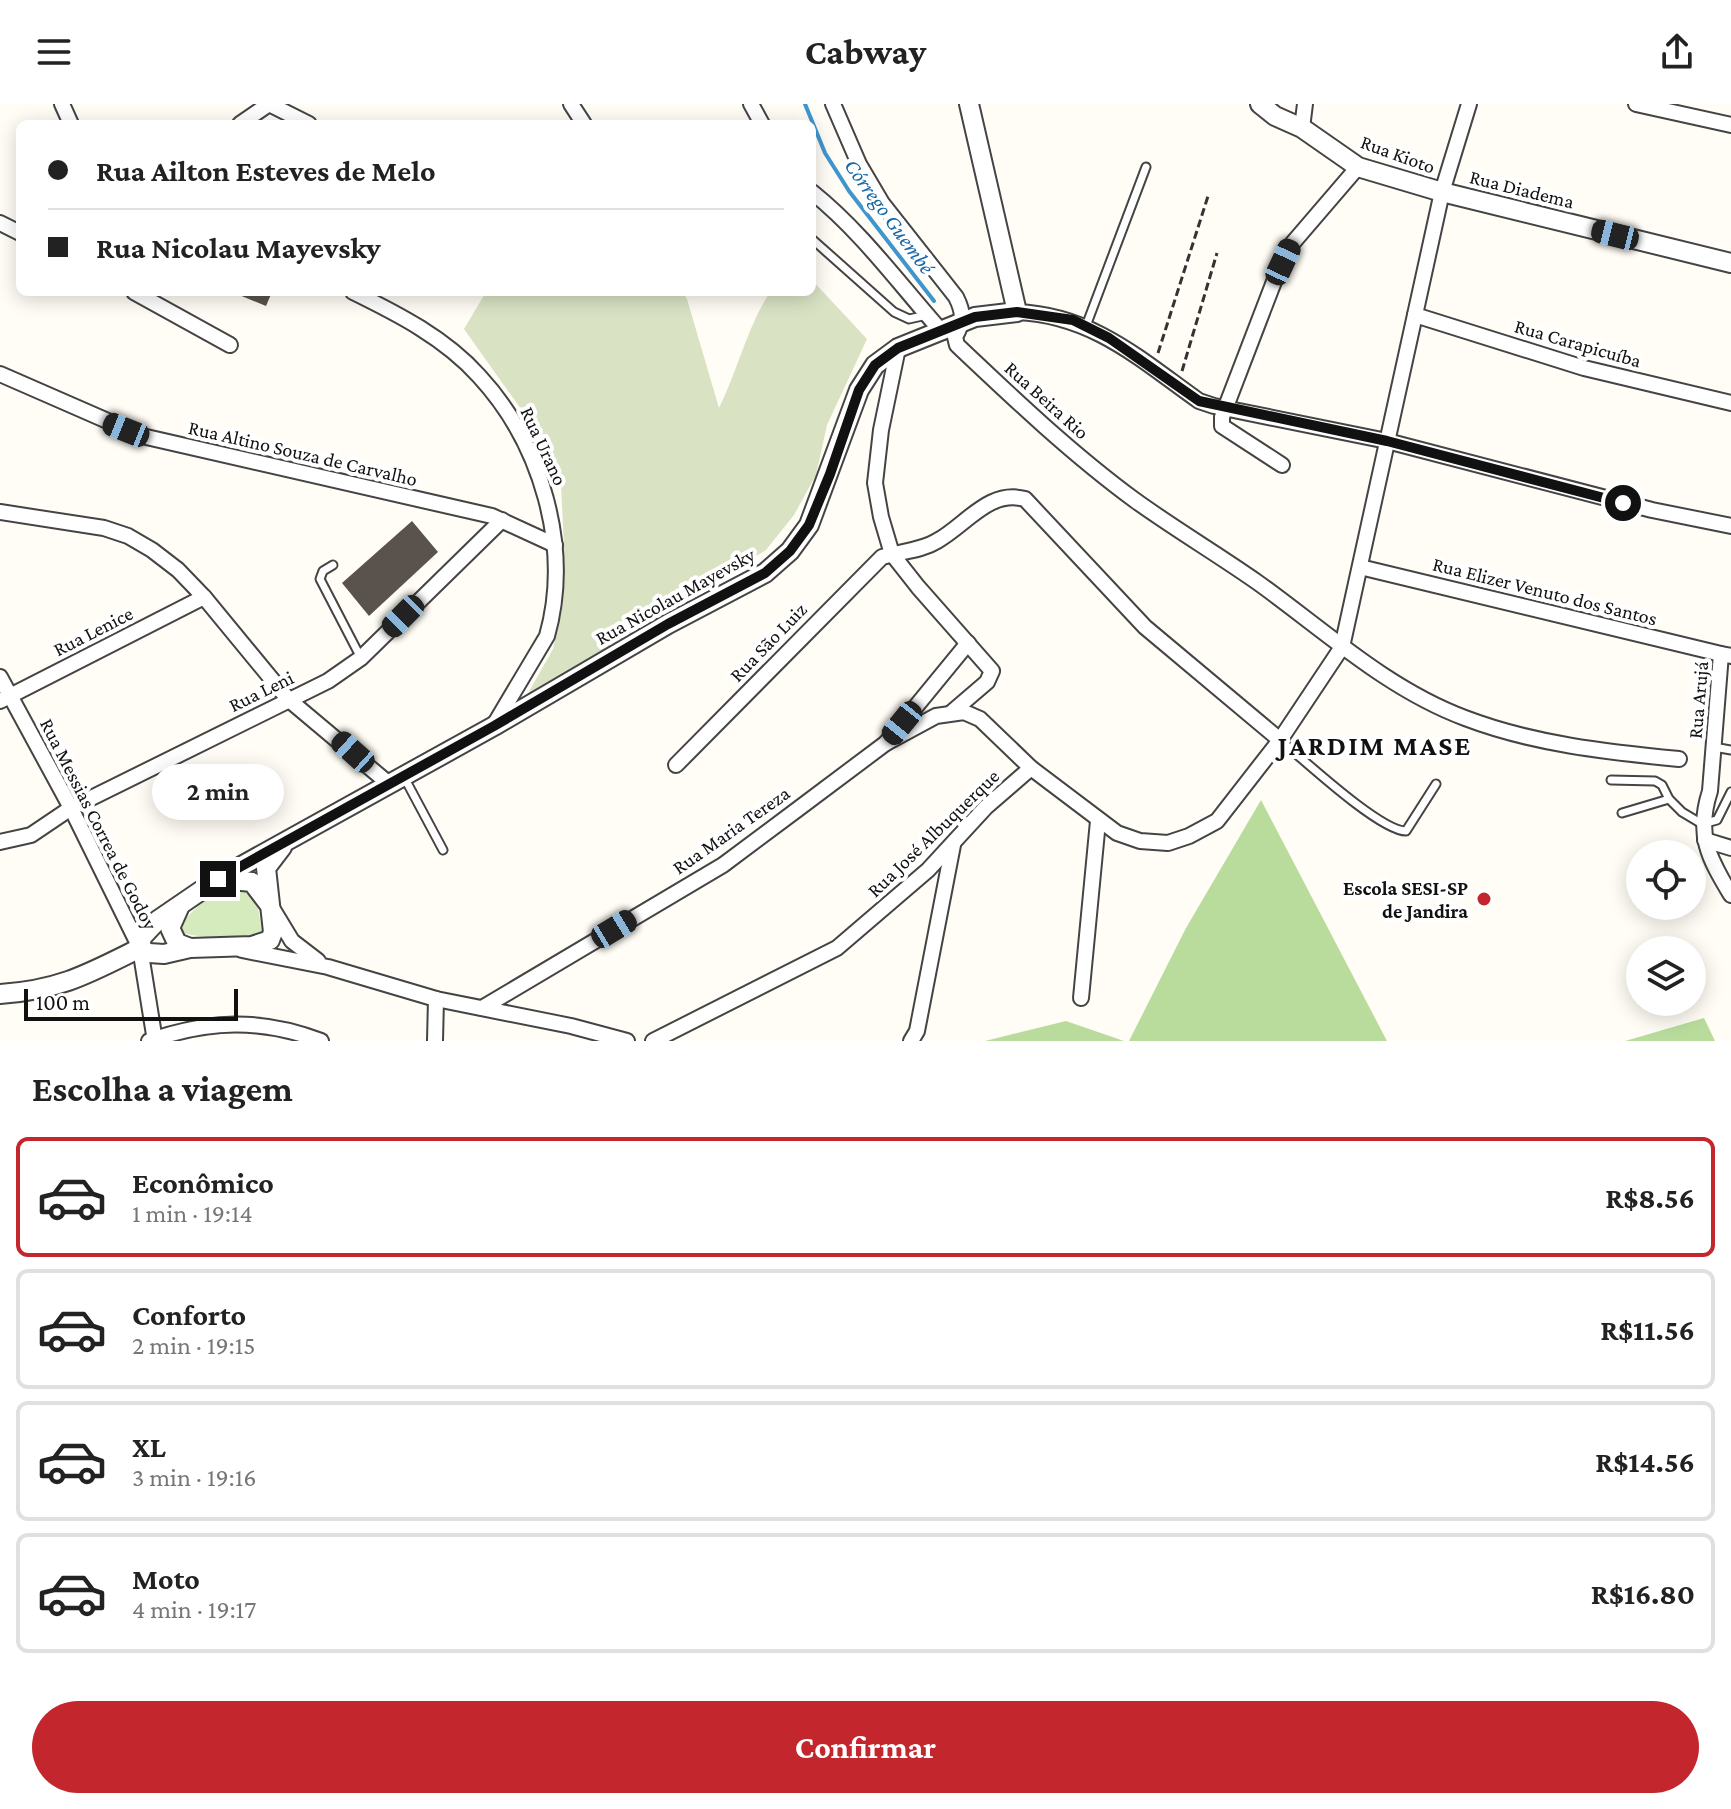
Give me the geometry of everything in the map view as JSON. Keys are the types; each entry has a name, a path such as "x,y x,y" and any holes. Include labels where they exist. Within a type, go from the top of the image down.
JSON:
{"street":[{"path":"246,120 269,104 301,120"},
{"name":"Rua Beira Rio","path":"833,104 859,164 882,203 956,297 962,309 963,323 955,337 957,345 1070,448 1135,500 1256,581 1342,647"},
{"path":"969,104 1017,312 1047,315 1086,326 1199,401 1387,441 1652,510 1731,526"},
{"name":"Rua Kioto","path":"1260,104 1275,116 1302,128 1358,167 1442,192"},
{"path":"1302,128 1305,104"},
{"path":"886,743 936,716 964,712 980,719 1031,768 1117,833 1140,841 1168,843 1217,821 1280,740 1342,647 1442,192 1469,104"},
{"path":"1636,104 1731,125"},
{"path":"1282,465 1222,426 1222,417 1291,245 1358,167"},
{"name":"Rua Diadema","path":"1442,192 1731,263"},
{"path":"816,195 873,251 942,332"},
{"path":"141,296 230,345"},
{"name":"Rua Urano","path":"361,296 440,341 479,375 504,407 528,453 549,507 555,545 551,622 547,636 494,726"},
{"name":"Rua Nicolau Mayevsky","path":"140,948 142,937 150,928 218,879 494,726 668,624 765,573 790,551 809,525 859,390 875,365 898,348 975,317 1017,312"},
{"name":"Rua Carapicuíba","path":"1415,315 1584,368 1731,403"},
{"path":"898,348 881,430 875,483 881,517 892,554 990,666 991,676 952,712"},
{"name":"Rua Altino Souza de Carvalho","path":"0,374 142,436 502,520 555,545"},
{"path":"892,554 937,542 993,501 1010,495 1025,499 1145,627 1280,740"},
{"path":"0,512 104,528 128,536 152,550 178,570 204,597 288,699 396,779"},
{"name":"Rua Leni","path":"0,842 31,835 71,808 328,681 361,658 502,520"},
{"name":"Rua São Luiz","path":"676,765 871,566 892,554"},
{"name":"Rua Elizer Venuto dos Santos","path":"1360,567 1726,655"},
{"name":"Rua Lenice","path":"5,699 204,597"},
{"name":"Rua Maria Tereza","path":"482,1008 723,865 886,743 968,643"},
{"path":"1342,647 1411,693 1476,722 1517,736 1609,753 1679,759"},
{"name":"Rua Arujá","path":"1702,824 1710,791 1726,655"},
{"name":"Rua Messias Correa de Godoy","path":"0,677 5,699 71,808 140,948 153,1040"},
{"name":"Rua José Albuquerque","path":"653,1041 837,948 928,870 986,807 1031,768"},
{"path":"1081,998 1098,821"},
{"path":"1702,824 1705,840"},
{"name":"Rua Nicolau Mayevsky","path":"270,905 266,868 289,839"},
{"path":"1706,840 1731,848"},
{"path":"911,1041 917,1031 953,844"},
{"path":"1706,844 1710,858 1731,895"},
{"path":"218,879 252,882 292,941 328,967"},
{"path":"0,994 32,992 67,984 140,948 149,953 164,954 190,948 252,946 270,940 273,932 270,905"},
{"path":"179,908 170,928 177,943 190,948"},
{"path":"229,948 328,967 436,999 571,1026 622,1040"},
{"path":"435,1041 436,999"},
{"path":"153,1040 175,1032 230,1022 295,1031 321,1041"}],"lane":[{"path":"1086,326 1146,167"},
{"path":"816,243 894,312 909,319 927,315"},
{"path":"333,565 323,571 320,579 361,658"},
{"path":"1280,740 1367,812 1396,831 1406,831 1436,784"},
{"path":"1713,753 1731,750"},
{"path":"396,779 443,850"},
{"path":"1611,780 1655,781 1662,785 1669,799 1682,812 1702,824 1717,820 1731,792"},
{"path":"1622,813 1669,799"}],"path":[{"path":"1153,368 1209,193"},
{"path":"1178,386 1217,253"}],"green space":[{"path":"816,284 867,339 827,425 816,475 794,515 766,550 526,697 553,649 563,604 561,485 533,426 464,329 484,296 685,296 719,408 768,296 816,296"},
{"path":"1261,800 1387,1041 1129,1041 1186,928"},
{"path":"244,886 255,893 263,935 204,937 181,933 180,925 208,898"},
{"path":"1704,1018 1715,1041 1625,1041"},
{"path":"1066,1021 1124,1041 985,1041"}],"building":[{"path":"242,296 270,296 266,306"},
{"path":"412,521 438,552 369,616 342,583"}],"waterway":[{"name":"Córrego Guembé","path":"805,104 812,120"},
{"name":"Córrego Guembé","path":"816,131 825,153 849,191 934,301"}],"place":[{"name":"Escola SESI-SP de Jandira","path":"1484,899"}],"district":[{"name":"JARDIM MASE","path":"1375,745"}],"route":[{"path":"218,879 494,726 668,624 765,573 790,551 809,525 859,390 875,365 898,348 975,317 1034,312 1073,320 1109,338 1199,401 1214,406 1387,441 1623,503"}]}
